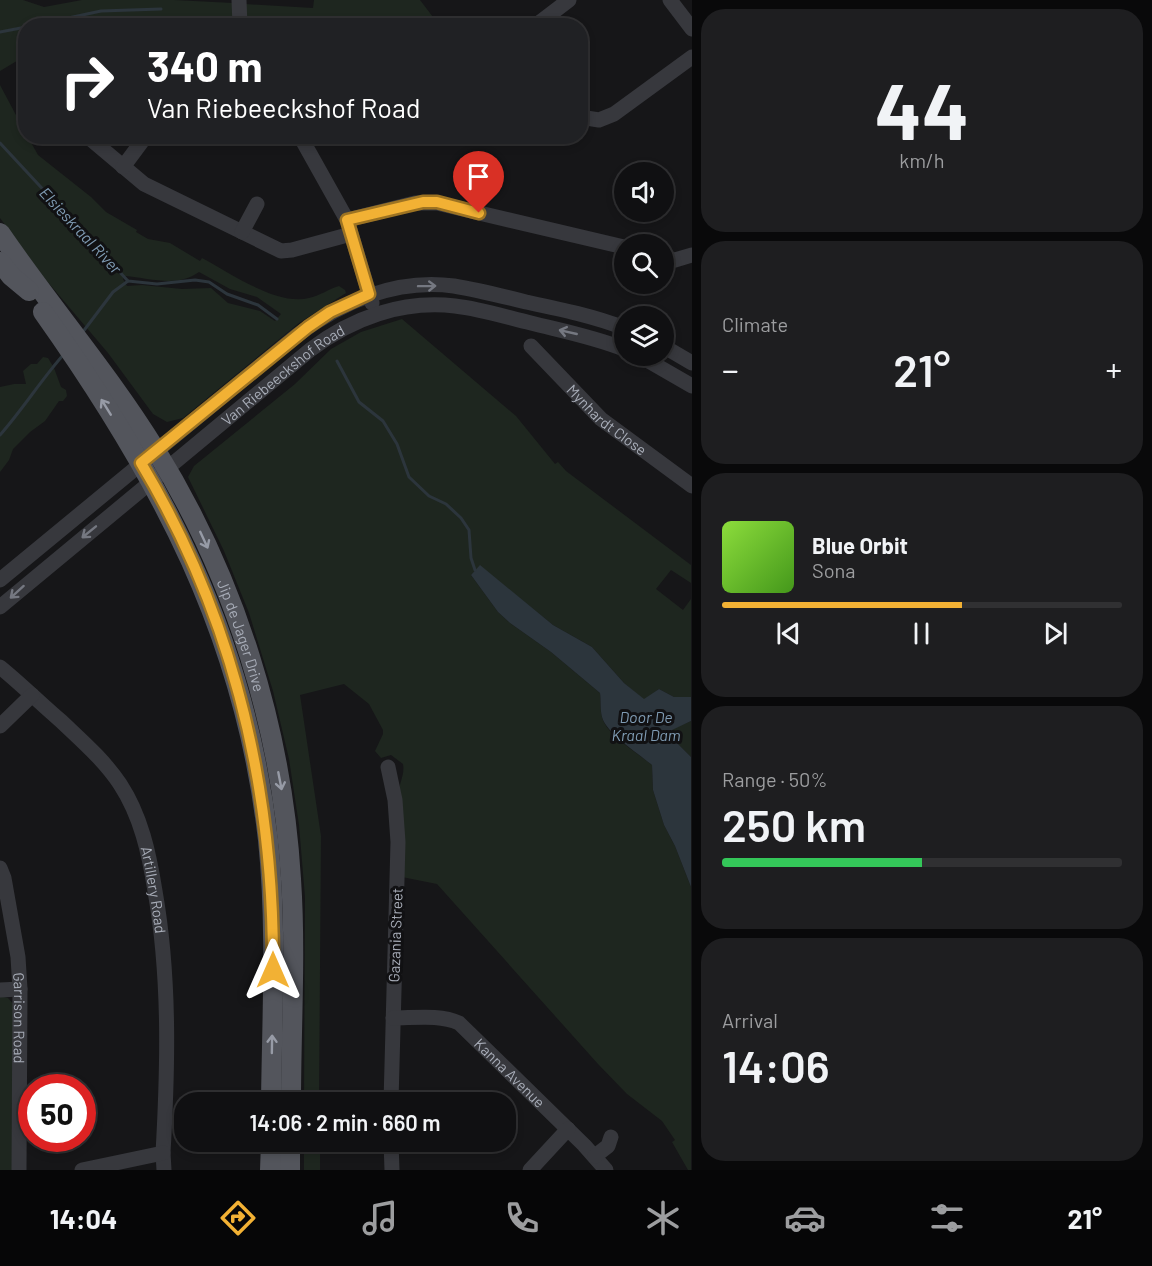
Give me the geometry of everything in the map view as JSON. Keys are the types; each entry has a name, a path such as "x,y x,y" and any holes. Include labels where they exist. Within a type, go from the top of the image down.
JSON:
{"main road":[{"name":"Jip de Jager Drive","path":"0,233 159,475 202,536 234,610 256,676 275,758 287,832 293,923 291,1092"},
{"name":"Jip de Jager Drive","path":"0,251 29,291 54,315"},
{"path":"0,262 29,291"},
{"name":"Jip de Jager Drive","path":"159,475 182,539 215,616 236,681 255,757 267,830 272,895 271,1092"},
{"path":"270,1170 271,1152"},
{"path":"290,1152 290,1170"}],"street":[{"path":"239,0 240,18"},
{"path":"545,18 569,0"},
{"path":"670,0 692,29"},
{"path":"588,118 599,120 614,114 692,57"},
{"path":"96,144 144,184 276,249 285,251 415,202 437,202 614,246"},
{"path":"123,167 140,144"},
{"path":"304,144 349,227 376,314"},
{"path":"242,232 257,204"},
{"path":"674,260 692,255"},
{"name":"Van Riebeeckshof Road","path":"0,580 308,327 330,312 369,294 416,286 452,286 567,311 614,325"},
{"name":"Van Riebeeckshof Road","path":"0,607 320,342 353,323 404,307 458,306 592,338 614,346"},
{"name":"Mynhardt Close","path":"531,346 601,419 692,486"},
{"path":"674,352 692,363"},
{"path":"657,366 692,386"},
{"name":"Artillery Road","path":"0,667 85,744 110,770 129,798 143,831 165,952 167,1077 164,1170"},
{"path":"0,726 32,695"},
{"name":"Gazania Street","path":"388,767 395,800 398,842 391,1092"},
{"name":"Garrison Road","path":"0,868 4,878 18,957 20,989 19,1170"},
{"path":"0,990 20,989"},
{"name":"Kanna Avenue","path":"393,1018 440,1018 451,1019 459,1023 568,1129 606,1170"},
{"path":"530,1170 568,1129"},
{"path":"595,1156 608,1146 611,1137"},
{"path":"391,1152 392,1170"},
{"path":"82,1170 163,1153"}],"shaded area":[{"path":"0,0 23,0 44,7 82,0 174,0 233,3 234,18 18,18 18,60 0,71"},
{"path":"314,0 420,0 434,18 246,18 245,4 313,8"},
{"path":"0,85 18,119 18,144 32,144 38,155 91,197 106,212 137,230 136,232 148,239 170,243 200,261 202,258 268,293 296,299 309,298 339,286 346,293 299,323 183,418 167,422 153,414 108,353 46,280 0,218","holes":["199,272 230,289 257,297 281,314 275,321 260,311 228,303 211,288 127,286 123,279 125,276 173,281 191,277"]},
{"path":"402,319 516,416 555,464 558,462 566,471 691,565 691,583 671,570 656,589 683,610 691,599 691,697 674,697 659,689 644,700 624,683 592,647 553,625 480,566 471,575 498,612 510,623 551,652 600,693 601,711 605,724 623,743 652,765 653,790 664,825 691,887 691,1170 688,1170 672,1142 675,1140 662,1121 627,1094 598,1064 437,884 402,877 399,793 403,764 391,755 381,758 375,751 383,730 369,704 344,684 300,695 321,836 319,1092 304,1092 305,897 299,825 289,759 273,691 249,613 224,551 188,477 194,466 295,384 331,349 361,332"},
{"path":"43,357 48,358 67,396 63,401 59,401 45,421 13,449 9,460 0,472 0,387 26,384 23,371 31,364 37,364"},
{"path":"691,721 691,757 675,741 672,729"},
{"path":"0,996 8,998 14,1005 12,1170 0,1170"},
{"path":"304,1152 320,1152 320,1170 304,1170"}],"water":[{"name":"Door De Kraal Dam","path":"480,565 553,625 592,647 624,683 644,699 659,689 674,697 691,697 691,721 672,730 675,741 691,757 691,887 664,825 653,790 652,765 610,730 601,714 600,693 498,612 471,575"}],"waterway":[{"path":"68,18 101,11 161,9"},
{"path":"0,32 18,29"},
{"name":"Elsieskraal River","path":"0,143 128,281 157,284 195,280 209,282 227,294 258,305 277,319"},
{"path":"82,333 113,292 128,281"},
{"path":"0,435 64,354"},
{"name":"Elsieskraal River","path":"337,361 359,402 383,421 397,444 409,477 429,496 446,504 461,518 469,530 471,558 475,570"}],"route":[{"path":"273,970 272,895 268,839 260,783 247,721 228,654 199,577 164,502 141,463 308,327 330,312 369,294 347,220 406,204 423,202 437,202 479,213"}]}
